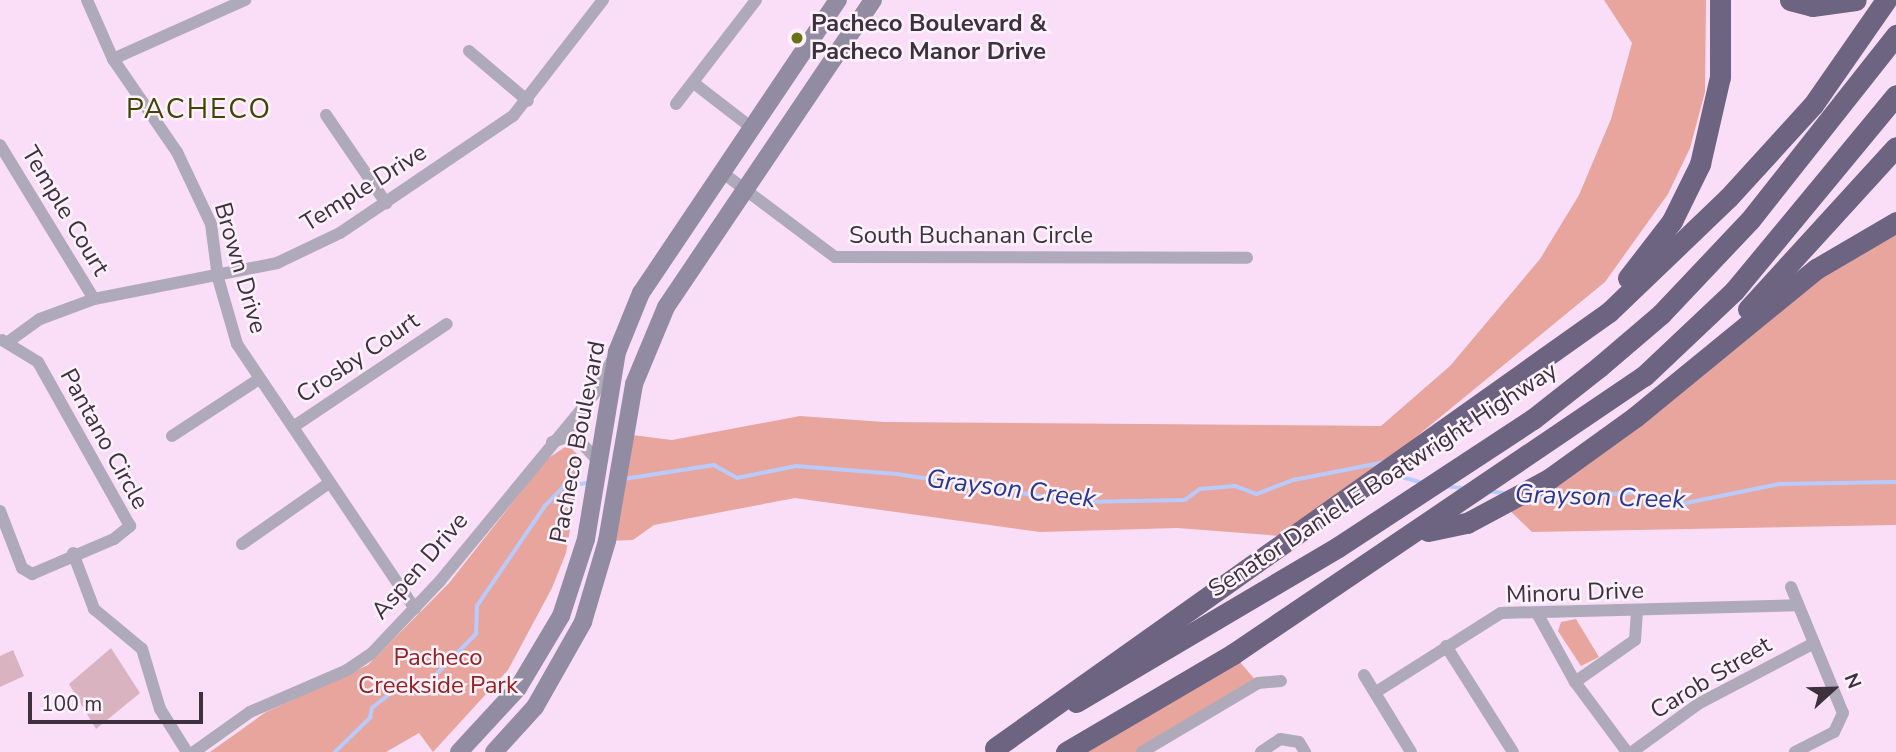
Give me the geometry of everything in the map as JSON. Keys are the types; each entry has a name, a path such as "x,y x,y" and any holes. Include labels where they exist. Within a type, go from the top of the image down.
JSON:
{"highway":[{"path":"1550,353 1647,256 1688,192 1716,107 1720,0"},
{"path":"1790,0 1812,6 1856,0"},
{"path":"991,750 1609,312 1728,198 1813,105 1886,0"},
{"name":"Senator Daniel E Boatwright Highway","path":"991,750 1338,547 1532,419 1661,314 1818,140 1896,35"},
{"path":"1066,752 1233,654 1590,417 1644,376 1734,291 1812,204 1896,96"},
{"path":"1635,417 1776,282 1896,147"},
{"path":"1416,534 1467,523 1504,505 1635,417 1816,269 1896,222"}],"main road":[{"name":"Pacheco Boulevard","path":"494,752 535,707 583,622 607,541 619,457 634,384 666,307 701,249 747,190 873,0"},
{"name":"Pacheco Boulevard","path":"459,752 519,688 561,616 586,539 617,352 641,293 835,1"}],"street":[{"name":"Brown Drive","path":"87,0 113,58 177,152 211,224 218,278 237,344 415,609"},
{"path":"113,58 245,0"},
{"name":"Temple Drive","path":"4,340 40,319 94,299 218,278 277,262 341,233 513,116 528,101 603,0"},
{"path":"676,104 695,84 721,39 756,0"},
{"path":"469,51 528,101"},
{"path":"695,84 751,128"},
{"path":"326,115 386,202"},
{"name":"Temple Court","path":"0,145 94,299"},
{"name":"South Buchanan Circle","path":"723,173 835,257 1247,258"},
{"name":"Crosby Court","path":"293,427 447,324"},
{"name":"Pantano Circle","path":"0,511 22,568 32,574 73,553 114,539 130,526 38,362 4,340"},
{"name":"Aspen Drive","path":"194,752 250,712 347,670 415,609 549,444 594,394 617,352"},
{"path":"172,436 259,379"},
{"path":"549,444 574,435 598,461"},
{"path":"242,544 329,483"},
{"path":"73,553 94,609 142,649 160,709 187,752"},
{"path":"1791,587 1843,722 1795,752"},
{"name":"Minoru Drive","path":"1376,692 1501,613 1637,612 1798,605"},
{"path":"1575,682 1635,639 1637,612"},
{"path":"1537,613 1575,682 1629,752"},
{"name":"Carob Street","path":"1629,752 1698,704 1814,643"},
{"path":"1446,646 1513,752"},
{"path":"1364,675 1411,752"},
{"path":"1142,752 1258,683 1281,681"},
{"path":"1261,752 1280,740 1299,742 1305,752"}],"green space":[{"path":"1604,0 1706,0 1705,92 1690,148 1668,194 1605,282 1294,537 1177,528 1040,532 795,498 654,525 633,540 607,541 624,434 672,440 800,416 884,422 1381,426 1450,366 1540,259 1579,195 1611,119 1632,43"},
{"path":"1896,222 1896,525 1532,532 1504,505"},
{"name":"Pacheco Creekside Park","path":"568,445 582,459 566,553 552,588 508,670 433,752 419,733 386,752 210,752 266,712 368,665 449,583 547,459"},
{"path":"1576,619 1599,657 1581,666 1558,631 1561,622"},
{"path":"1233,654 1258,683 1142,752 1066,752"}],"building":[{"path":"111,648 140,693 96,729 69,684"},
{"path":"13,650 24,676 0,687 0,656"}],"waterway":[{"name":"Grayson Creek","path":"624,479 714,465 737,478 796,466 897,474 1080,502 1185,500 1200,489 1235,486 1257,494 1294,480 1381,463"},
{"name":"Grayson Creek","path":"1395,475 1420,482"},
{"name":"Grayson Creek","path":"1532,497 1635,493 1686,503 1779,484 1896,482"},
{"name":"Grayson Creek","path":"335,752 370,718 372,708 406,681 428,683 476,634 477,606 545,506 564,486 588,483"},
{"name":"Grayson Creek","path":"1445,486 1462,488"},
{"name":"Grayson Creek","path":"1487,491 1503,493"}],"place":[{"name":"Pacheco Boulevard & Pacheco Manor Drive","path":"797,38"}],"district":[{"name":"PACHECO","path":"199,109"}]}
